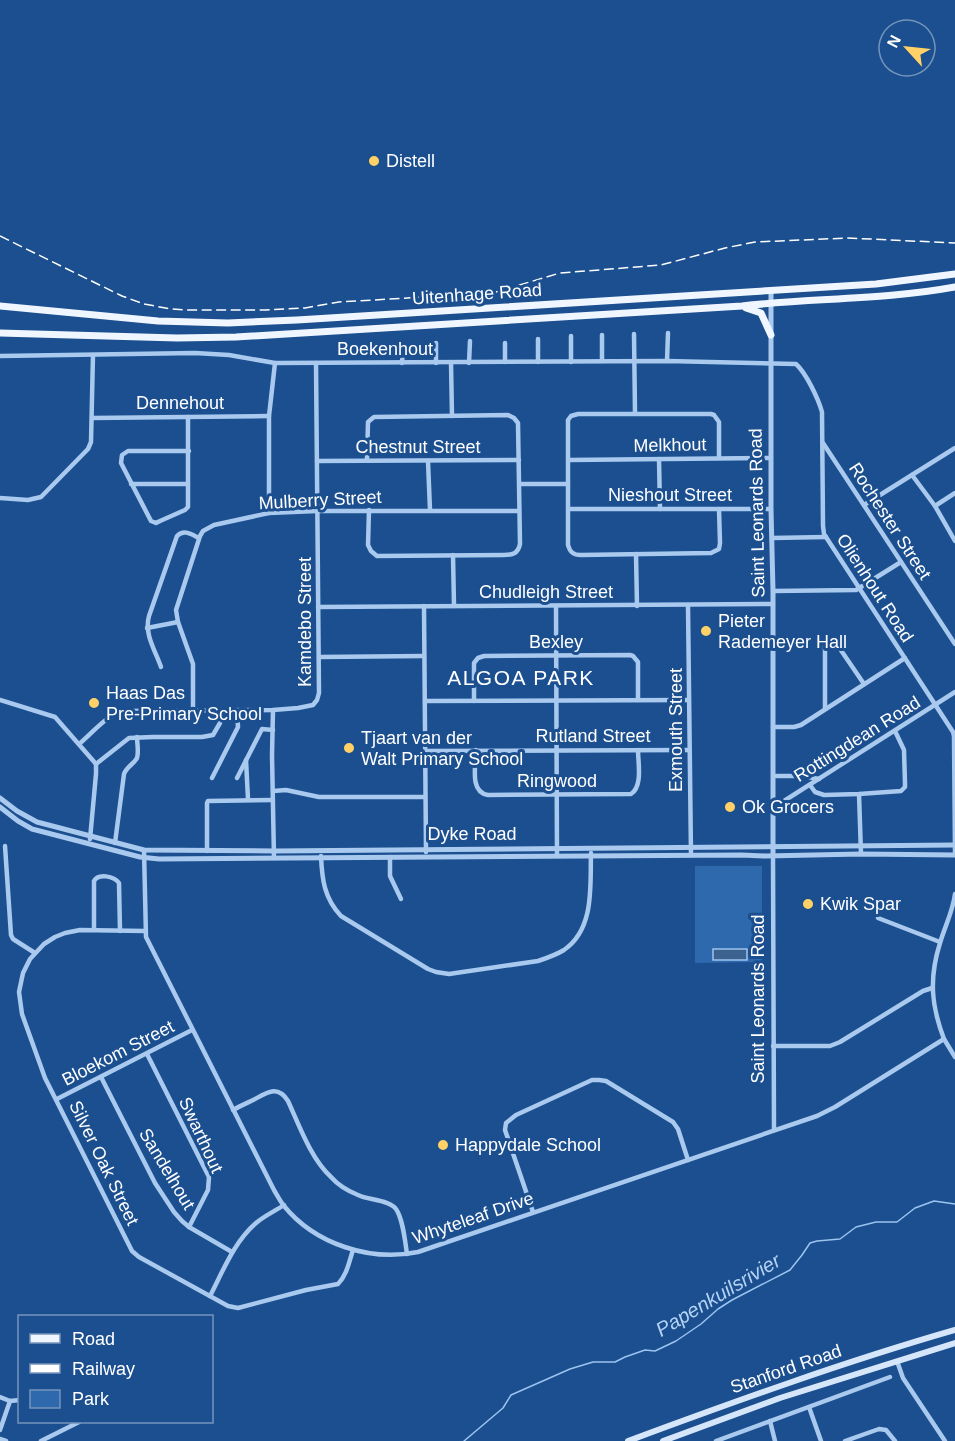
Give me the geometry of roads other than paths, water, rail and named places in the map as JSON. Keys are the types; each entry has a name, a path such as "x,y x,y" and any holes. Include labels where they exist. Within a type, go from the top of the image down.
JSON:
{"main road":[{"name":"Uitenhage Road","path":"0,306 158,321 228,323 876,284 955,274"},
{"name":"Uitenhage Road","path":"0,333 177,338 236,337 859,298 955,287"},
{"path":"742,306 763,316 771,335"},
{"name":"Stanford Road","path":"628,1441 778,1386 898,1346 955,1330"},
{"name":"Stanford Road","path":"663,1441 780,1398 955,1343"}],"street":[{"name":"Saint Leonards Road","path":"771,291 774,1130"},
{"path":"668,333 668,361"},
{"path":"634,334 634,413"},
{"path":"602,335 602,361"},
{"path":"571,336 571,362"},
{"path":"538,339 538,362"},
{"path":"469,363 470,340"},
{"path":"436,343 436,363"},
{"path":"505,343 505,362"},
{"path":"402,363 403,349"},
{"name":"Boekenhout","path":"0,356 195,353 229,355 275,363 668,361 771,363"},
{"path":"0,498 31,500 44,495 89,448 93,355"},
{"path":"269,513 270,416 275,363"},
{"name":"Kamdebo Street","path":"80,744 120,711 273,710 304,707 315,703 319,695 316,363"},
{"path":"451,363 452,416"},
{"name":"Olienhout Road","path":"771,363 794,363 801,369 820,405 823,420 823,526 826,537 953,732 955,854"},
{"path":"719,459 719,422 711,414 578,414 572,416 568,424 568,544 573,554 707,554 714,552 719,549 720,543 719,509"},
{"name":"Dennehout","path":"92,418 270,416"},
{"path":"368,460 368,422 372,417 508,416 514,418 518,423 519,549 514,554 380,556 370,551 368,545 369,510"},
{"path":"188,417 189,451 188,483 189,504 185,510 156,523 151,521 131,484 121,457 125,452 189,451"},
{"name":"Rochester Street","path":"823,443 955,644"},
{"path":"864,505 955,448"},
{"name":"Melkhout","path":"569,460 771,458"},
{"path":"659,459 660,508"},
{"name":"Chestnut Street","path":"317,461 519,460"},
{"path":"428,461 430,510"},
{"path":"912,475 954,538"},
{"path":"131,484 188,483"},
{"path":"520,484 568,484"},
{"path":"934,506 955,493"},
{"name":"Nieshout Street","path":"569,509 771,509"},
{"name":"Mulberry Street","path":"199,538 203,531 214,525 269,513 318,510 519,511"},
{"path":"161,666 147,628 177,537 185,532 199,538 176,614 193,664 193,710"},
{"path":"772,538 826,537"},
{"path":"636,554 637,606"},
{"path":"453,555 453,606"},
{"path":"773,591 852,591 860,589 901,562"},
{"name":"Chudleigh Street","path":"318,607 773,604"},
{"path":"424,606 426,857"},
{"path":"556,606 557,856"},
{"name":"Exmouth Street","path":"688,606 691,855"},
{"path":"147,628 178,622"},
{"path":"825,709 825,645 828,641 836,643 864,684"},
{"path":"319,657 424,656"},
{"name":"Bexley","path":"474,701 474,663 478,658 484,656 633,656 638,662 638,700"},
{"path":"773,727 798,726 905,658"},
{"name":"Rottingdean Road","path":"773,808 955,692"},
{"path":"0,700 55,717 96,764 89,845"},
{"path":"425,701 689,700"},
{"path":"96,764 124,741 137,737 210,736 219,726 220,710"},
{"path":"212,778 238,726 237,710"},
{"path":"273,710 274,858"},
{"path":"237,778 262,729 273,730"},
{"path":"810,785 815,792 820,794 899,793 905,787 904,750 895,731"},
{"path":"116,843 124,774 126,768 137,757 137,737"},
{"name":"Ringwood","path":"476,750 475,785 481,793 488,795 557,795 631,794 635,792 638,785 638,750"},
{"name":"Rutland Street","path":"425,751 689,750"},
{"path":"246,760 248,799"},
{"path":"773,776 802,776 819,779"},
{"path":"273,790 286,790 319,797 425,797"},
{"path":"859,794 861,854"},
{"name":"Dyke Road","path":"0,798 37,822 144,850 773,848 955,845"},
{"path":"207,851 207,802 209,800 273,800"},
{"name":"Dyke Road","path":"0,807 32,829 144,858 955,854"},
{"path":"5,846 11,936 35,953"},
{"path":"321,850 325,891 341,916 428,969 449,974 538,961 570,945 580,931 589,906 591,848"},
{"name":"Whyteleaf Drive","path":"144,850 145,931 151,948 233,1110 284,1205 314,1232 352,1250 381,1254 407,1254 429,1248 817,1116 944,1039"},
{"path":"390,857 390,876 401,899"},
{"path":"94,930 94,881 99,876 115,879 119,883 120,931"},
{"path":"397,891 404,886"},
{"path":"955,894 949,920 940,942 932,988 935,1014 944,1039 955,1057"},
{"path":"878,918 940,942"},
{"path":"949,920 955,920"},
{"name":"Silver Oak Street","path":"145,931 80,930 65,933 47,941 24,969 19,992 21,1014 41,1068 134,1253 228,1306 240,1308 334,1285 341,1281 352,1250"},
{"path":"773,1046 830,1046 923,991 932,988"},
{"name":"Bloekom Street","path":"57,1099 192,1030"},
{"name":"Swarthout","path":"147,1054 209,1177 208,1190 189,1227"},
{"name":"Sandelhout","path":"101,1077 155,1183 174,1212 189,1227 232,1252"},
{"path":"532,1212 505,1130 506,1123 516,1115 592,1080 606,1081 670,1119 676,1127 688,1160"},
{"path":"233,1110 267,1092 282,1093 316,1157 329,1176 356,1195 390,1204 396,1209 407,1254"},
{"path":"210,1296 232,1252 256,1223 284,1205"},
{"path":"897,1361 903,1378 945,1441"},
{"path":"716,1441 890,1377"},
{"path":"0,1398 18,1400"},
{"path":"0,1430 10,1401"},
{"path":"809,1407 821,1441"},
{"path":"770,1421 775,1441"},
{"path":"40,1441 77,1423"},
{"path":"846,1441 879,1429 886,1430 895,1441"},
{"path":"0,1439 6,1441"}],"waterway":[{"name":"Papenkuilsrivier","path":"464,1441 503,1408 511,1395 570,1369 593,1362 615,1362 645,1350 655,1351 676,1341 732,1300 790,1270 810,1243 840,1239 856,1227 876,1222 897,1222 915,1208 934,1201 955,1204"}],"railway":[{"path":"0,236 122,296 144,304 188,310 305,308 339,302 496,292 560,273 661,265 755,242 848,238 955,243"}],"place":[{"name":"Distell","path":"374,161"},
{"name":"Pieter Rademeyer Hall","path":"706,631"},
{"name":"Haas Das Pre-Primary School","path":"94,703"},
{"name":"Tjaart van der Walt Primary School","path":"349,748"},
{"name":"Ok Grocers","path":"730,807"},
{"name":"Kwik Spar","path":"808,904"},
{"name":"Happydale School","path":"443,1145"}],"district":[{"name":"ALGOA PARK","path":"521,677"}]}
